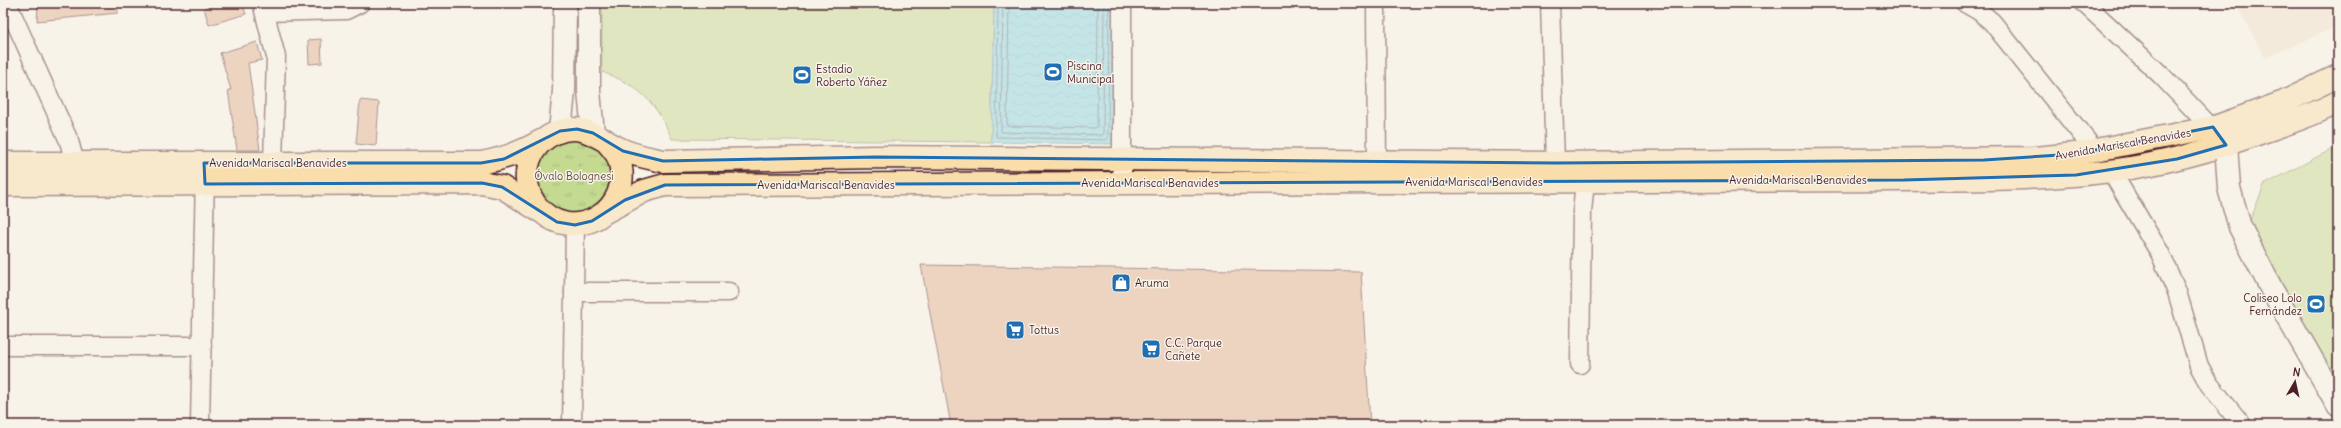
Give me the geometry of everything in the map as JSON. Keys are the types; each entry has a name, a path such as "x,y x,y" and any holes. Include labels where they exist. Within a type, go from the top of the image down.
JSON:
{"highway":[{"name":"Avenida Mariscal Benavides","path":"606,213 637,194 665,184 1122,183 1555,163 1984,160 2035,158 2095,151 2213,128 2284,102 2338,76"},
{"name":"Avenida Mariscal Benavides","path":"599,136 623,151 642,157 663,161 876,157 1121,161 1585,182 1981,179 2111,171 2177,159 2226,145 2338,102"},
{"path":"577,129 599,136 617,156 622,176 618,196 606,213 592,221 575,225 557,222 541,211 530,198 526,181 527,164 535,148 554,134 577,129"},
{"name":"Avenida Mariscal Benavides","path":"3,163 481,163 504,159 524,151 554,134"},
{"path":"2131,144 2144,165"},
{"name":"Avenida Mariscal Benavides","path":"3,184 482,183 502,188 541,211"}],"street":[{"path":"8,3 69,141 75,162"},
{"path":"273,162 276,57 263,7 346,10 360,3"},
{"path":"554,134 564,91 565,3"},
{"path":"589,3 589,90 599,136"},
{"path":"1122,3 1122,183"},
{"path":"1376,3 1378,172"},
{"path":"1550,3 1555,163"},
{"path":"1965,3 1979,11 1992,22 2095,151"},
{"path":"2084,3 2213,128 2226,145 2228,188 2240,227 2272,290 2338,406"},
{"path":"200,425 205,184 204,163"},
{"path":"2111,171 2160,253 2177,292 2199,366 2209,384 2242,425"},
{"path":"1580,364 1582,212 1585,182"},
{"path":"572,425 575,225"},
{"path":"574,292 729,292"},
{"path":"3,346 202,346"}],"highlighted area":[{"path":"2213,127 2226,145 2177,159 2076,175 1904,180 665,185 625,200 592,221 575,225 557,222 502,187 482,183 205,184 204,163 481,163 504,159 560,131 577,129 593,133 623,151 663,161 876,157 1555,163 1984,160 2075,154"}],"shaded area":[{"path":"2235,3 2338,3 2338,26 2265,58"}],"green space":[{"name":"Estadio Roberto Yáñez","path":"602,3 994,3 991,142 672,139 660,115 645,97 627,83 602,72"},
{"name":"Óvalo Bolognesi","path":"574,139 588,142 600,150 608,162 611,176 608,190 600,202 588,210 574,213 560,210 548,202 540,190 537,176 540,162 548,150 560,142"},
{"name":"Coliseo Lolo Fernández","path":"2338,146 2338,383 2249,224 2264,185"}],"water":[{"name":"Piscina Municipal","path":"994,3 1113,3 1112,144 991,142"}],"building":[{"path":"38,3 117,3 118,13 37,21"},
{"path":"220,3 242,3 246,14 209,25 204,8"},
{"path":"321,39 322,63 309,64 308,40"},
{"path":"257,42 262,60 248,63 260,150 237,150 228,90 231,90 220,53"},
{"path":"360,100 379,102 376,146 356,144"},
{"name":"C.C. Parque Cañete","path":"921,265 1361,272 1370,425 951,425"}],"place":[{"name":"Piscina Municipal","path":"1053,72"},
{"name":"Estadio Roberto Yáñez","path":"802,75"},
{"name":"Aruma","path":"1121,283"},
{"name":"Coliseo Lolo Fernández","path":"2316,304"},
{"name":"Tottus","path":"1015,330"},
{"name":"C.C. Parque Cañete","path":"1151,349"}]}
